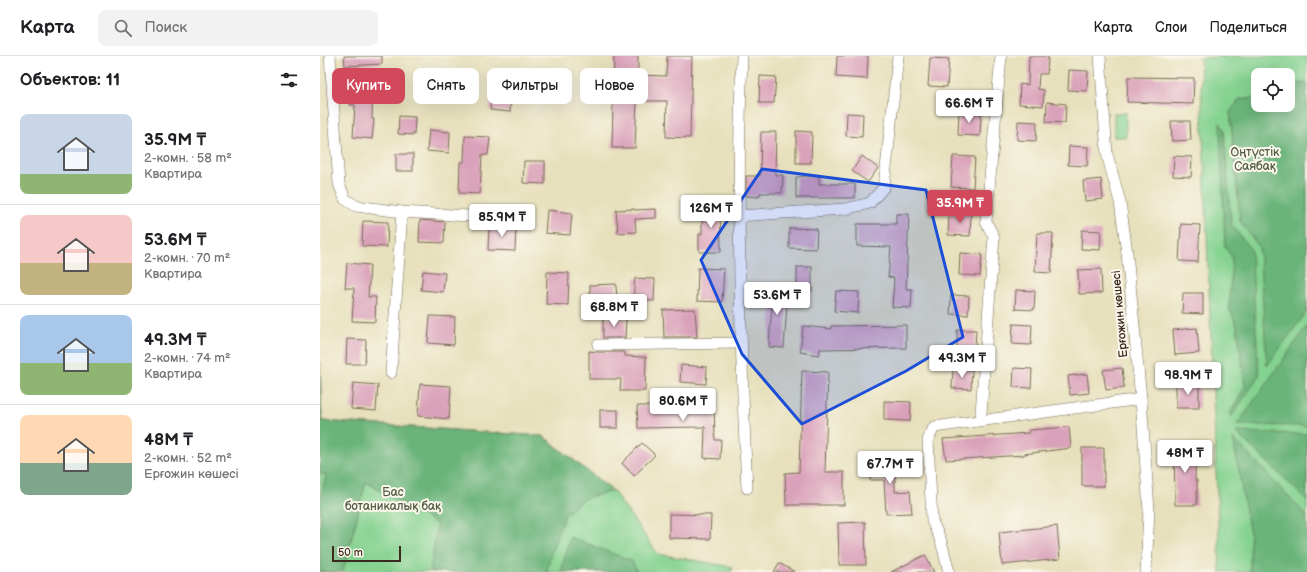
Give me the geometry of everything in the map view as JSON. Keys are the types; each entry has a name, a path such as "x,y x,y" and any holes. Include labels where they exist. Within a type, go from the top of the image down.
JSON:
{"street":[{"path":"330,56 339,184 345,199 356,206 402,212 518,219"},
{"path":"742,56 738,216 741,343 747,488"},
{"path":"738,216 845,209 870,204 884,188 898,56"},
{"path":"981,414 994,237 986,222 1001,56"},
{"name":"Ерғожин көшесі","path":"1100,56 1107,154 1120,202 1127,253 1141,400 1149,510 1146,572"},
{"path":"392,373 402,212"},
{"path":"598,345 741,343"},
{"path":"949,572 941,541 932,521 928,440 934,427 1141,400"}],"highlighted area":[{"path":"762,169 926,190 963,337 906,371 802,424 742,354 701,260"}],"green space":[{"name":"Оңтүстік Саябақ","path":"1232,56 1307,56 1307,572 1220,572 1200,58"},
{"path":"1307,83 1307,311 1267,366 1259,247 1240,221 1230,112 1240,99 1251,98 1251,112 1295,112 1295,84"},
{"path":"1114,113 1126,113 1126,137 1114,137"},
{"path":"1220,123 1224,129 1231,224 1251,250 1259,376 1231,417 1230,413 1245,387 1237,326 1229,308 1232,257 1225,247"},
{"path":"1307,326 1307,426 1237,425"},
{"name":"Бас ботаникалық бақ","path":"320,362 322,421 543,436 613,491 658,554 733,567 731,572 320,572"},
{"name":"Бас ботаникалық бақ","path":"320,362 322,421 543,436 613,491 583,499 565,515 551,553 547,572 430,572 437,524 366,482 343,572 320,572 320,502 326,474 320,474"},
{"path":"1236,432 1307,434 1307,500"},
{"path":"1233,438 1307,516 1307,572 1250,572 1250,535"},
{"path":"570,537 632,561 637,572 561,572"}],"building":[{"path":"344,56 382,56 382,64 345,66"},
{"path":"614,56 638,56 638,68 614,68"},
{"path":"667,56 692,56 690,138 666,137 667,101 648,101 648,75 666,76"},
{"path":"837,56 868,56 867,79 836,77"},
{"path":"1029,56 1048,56 1047,74 1039,74 1038,89 1044,90 1043,106 1019,104 1020,84 1028,85"},
{"path":"930,58 949,59 947,87 928,86"},
{"path":"1069,70 1088,71 1087,91 1068,90"},
{"path":"760,76 776,77 774,103 759,103"},
{"path":"1128,77 1194,78 1193,104 1127,102"},
{"path":"1047,102 1066,104 1065,123 1046,122"},
{"path":"372,104 372,119 374,119 372,139 353,137 355,105 350,105"},
{"path":"490,104 511,104 510,112 490,110"},
{"path":"613,104 637,104 635,148 612,148"},
{"path":"959,112 981,114 980,136 958,135"},
{"path":"847,113 863,114 862,137 846,136"},
{"path":"399,116 415,117 414,135 398,134"},
{"path":"1018,121 1037,122 1036,141 1017,140"},
{"path":"1171,121 1190,121 1191,140 1172,141"},
{"path":"429,130 450,132 449,153 427,151"},
{"path":"796,131 812,132 811,163 796,163"},
{"path":"761,132 776,132 775,175 783,175 782,193 760,193 759,197 746,196 746,176 760,176"},
{"path":"465,136 490,137 488,155 482,155 480,194 459,193 460,162 464,162"},
{"path":"1069,146 1088,147 1087,166 1068,165"},
{"path":"396,154 413,154 413,171 396,171"},
{"path":"862,156 878,168 868,182 852,171"},
{"path":"953,156 975,157 973,188 951,187"},
{"path":"1174,156 1192,157 1191,177 1173,176"},
{"path":"524,161 545,161 545,184 523,183"},
{"path":"819,176 819,184 855,184 855,198 796,198 796,177"},
{"path":"1101,179 1103,199 1085,201 1083,181"},
{"path":"720,204 721,252 699,252 699,234 702,234 702,205"},
{"path":"656,209 656,218 635,219 636,232 618,233 616,210"},
{"path":"547,210 572,213 570,235 545,233"},
{"path":"949,213 971,214 970,236 948,235"},
{"path":"896,214 909,214 906,289 912,289 911,308 892,307 894,278 888,277 891,247 857,246 857,224 896,224"},
{"path":"420,220 445,222 444,243 419,242"},
{"path":"363,221 388,222 387,247 362,246"},
{"path":"1181,224 1200,225 1198,262 1179,261"},
{"path":"489,226 516,227 515,251 488,250"},
{"path":"789,228 817,229 816,249 789,248"},
{"path":"1082,230 1101,231 1100,250 1081,249"},
{"path":"1037,233 1053,233 1051,273 1035,272"},
{"path":"960,253 982,254 980,276 959,275"},
{"path":"347,263 370,265 368,297 376,297 375,322 352,321 354,288 345,288"},
{"path":"797,267 812,267 812,291 797,291"},
{"path":"698,268 724,269 722,302 697,301"},
{"path":"1101,269 1102,293 1079,294 1078,270"},
{"path":"423,271 445,273 443,292 421,290"},
{"path":"547,272 569,273 568,305 546,304"},
{"path":"635,278 655,279 654,301 633,300"},
{"path":"616,284 617,302 590,303 590,285"},
{"path":"764,289 788,290 784,348 769,347 772,304 763,304"},
{"path":"1016,290 1035,291 1034,310 1015,309"},
{"path":"836,291 859,292 858,313 834,311"},
{"path":"1183,293 1203,293 1203,314 1182,313"},
{"path":"951,295 969,296 968,315 950,314"},
{"path":"695,309 697,337 664,337 663,310"},
{"path":"430,316 455,317 454,345 428,343"},
{"path":"603,318 626,319 625,338 603,338"},
{"path":"1013,324 1032,325 1031,345 1012,344"},
{"path":"906,325 906,348 820,349 819,355 800,352 803,326 831,329 831,326"},
{"path":"1197,328 1199,353 1175,355 1173,330"},
{"path":"957,330 976,330 975,350 957,349"},
{"path":"347,339 366,340 365,364 346,364"},
{"path":"589,351 625,352 625,356 646,357 645,391 620,391 621,379 589,379"},
{"path":"681,365 707,367 706,384 680,382"},
{"path":"1014,368 1032,369 1031,388 1013,387"},
{"path":"1122,368 1124,388 1106,390 1103,370"},
{"path":"953,369 972,370 971,389 952,388"},
{"path":"802,371 828,372 825,472 844,472 844,505 786,505 785,473 799,472"},
{"path":"1087,374 1089,393 1070,395 1068,376"},
{"path":"353,383 378,385 376,411 351,409"},
{"path":"420,384 451,386 449,419 418,416"},
{"path":"1176,384 1199,384 1199,408 1176,408"},
{"path":"884,401 911,402 910,421 884,420"},
{"path":"714,405 715,440 721,440 720,459 704,458 705,427 638,428 637,406"},
{"path":"600,410 618,410 618,428 600,428"},
{"path":"1069,427 1071,448 1024,455 946,460 943,439 1029,433 1029,430"},
{"path":"642,443 655,455 634,476 622,463"},
{"path":"1174,443 1196,444 1195,480 1197,480 1197,505 1175,505"},
{"path":"1082,448 1104,448 1104,486 1082,486"},
{"path":"870,456 895,456 895,492 910,491 912,513 886,514 884,480 870,480"},
{"path":"669,514 711,515 710,539 669,538"},
{"path":"865,522 866,565 839,565 838,523"},
{"path":"1057,526 1060,559 1002,565 999,532"},
{"path":"925,555 934,572 891,572"},
{"path":"779,563 795,572 774,572"}]}
